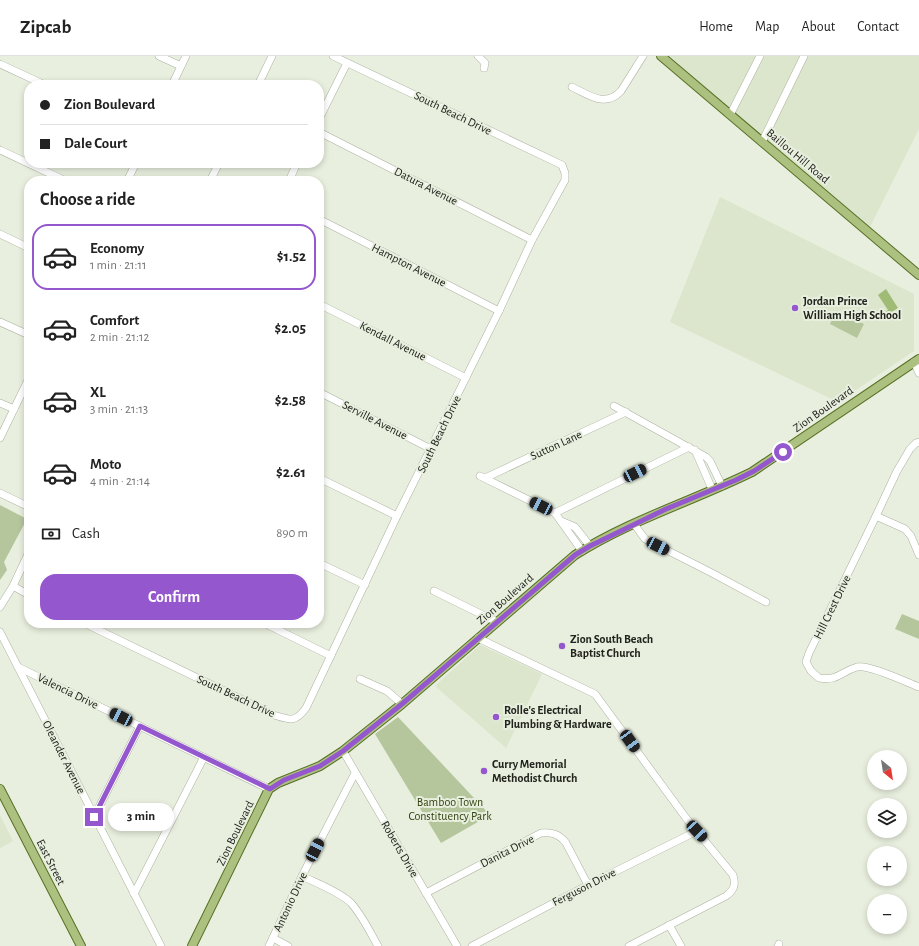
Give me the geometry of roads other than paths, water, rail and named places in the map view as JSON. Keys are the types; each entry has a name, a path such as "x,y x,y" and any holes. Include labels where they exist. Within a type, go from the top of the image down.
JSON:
{"main road":[{"name":"Baillou Hill Road","path":"661,56 919,275"},
{"name":"Zion Boulevard","path":"192,946 270,789 284,780 320,766 343,751 402,704 569,560 582,551 666,509 752,472 917,360"},
{"name":"East Street","path":"0,789 81,946"}],"street":[{"path":"159,56 181,66"},
{"path":"174,80 186,56"},
{"path":"260,80 272,56"},
{"name":"South Beach Drive","path":"94,628 274,715 287,719 294,719 300,716 306,708 397,516 432,449 532,240 564,180 565,173 562,165 333,56"},
{"path":"478,56 485,63 484,68"},
{"path":"572,86 594,97 603,100 610,99 621,91 643,56"},
{"path":"730,115 760,56"},
{"path":"762,142 804,56"},
{"path":"324,109 347,63"},
{"path":"0,64 34,80"},
{"name":"Datura Avenue","path":"324,135 532,240"},
{"path":"0,150 24,161"},
{"path":"38,168 55,176"},
{"name":"Hampton Avenue","path":"324,222 499,311"},
{"path":"0,234 24,246"},
{"name":"Kendall Avenue","path":"324,307 466,378"},
{"path":"0,322 24,333"},
{"path":"917,360 919,373"},
{"path":"0,438 24,388"},
{"name":"Serville Avenue","path":"324,395 432,449"},
{"path":"0,403 14,409"},
{"path":"614,406 706,457 710,461 722,486"},
{"name":"Sutton Lane","path":"555,513 483,477 626,412"},
{"name":"Hill Crest Drive","path":"919,442 910,449 900,465 806,662 811,671 819,678 834,678 858,667 867,667 919,687"},
{"path":"692,449 712,489"},
{"path":"582,551 555,513 692,449"},
{"path":"324,480 397,516"},
{"path":"0,493 24,505"},
{"path":"876,516 905,529 911,536 919,555"},
{"path":"561,521 575,527 590,546"},
{"path":"634,524 644,539 766,602"},
{"path":"0,606 13,586 24,563"},
{"path":"324,566 365,585"},
{"path":"13,586 24,592"},
{"path":"434,591 497,622"},
{"path":"274,628 330,656"},
{"name":"Oleander Avenue","path":"0,632 161,946"},
{"path":"478,638 595,694 697,831 733,875 735,882 733,890 726,896 629,946"},
{"name":"Valencia Drive","path":"18,667 270,789"},
{"path":"360,679 387,691 402,704"},
{"path":"94,817 140,726"},
{"name":"Roberts Drive","path":"343,751 457,946"},
{"path":"134,894 204,757"},
{"name":"Antonio Drive","path":"269,946 302,876 355,773"},
{"name":"Ferguson Drive","path":"472,946 588,885 697,831"},
{"name":"Danita Drive","path":"426,893 541,833 549,832 556,834 566,843 588,885"},
{"path":"302,876 350,902 358,912 378,946"},
{"path":"669,925 681,946"},
{"path":"273,938 288,946"}],"place":[{"name":"Jordan Prince William High School","path":"795,308"},
{"name":"Zion South Beach Baptist Church","path":"562,646"},
{"name":"Rolle's Electrical Plumbing & Hardware","path":"496,717"},
{"name":"Curry Memorial Methodist Church","path":"484,771"}],"park label":[{"name":"Bamboo Town Constituency Park","path":"450,809"}]}
